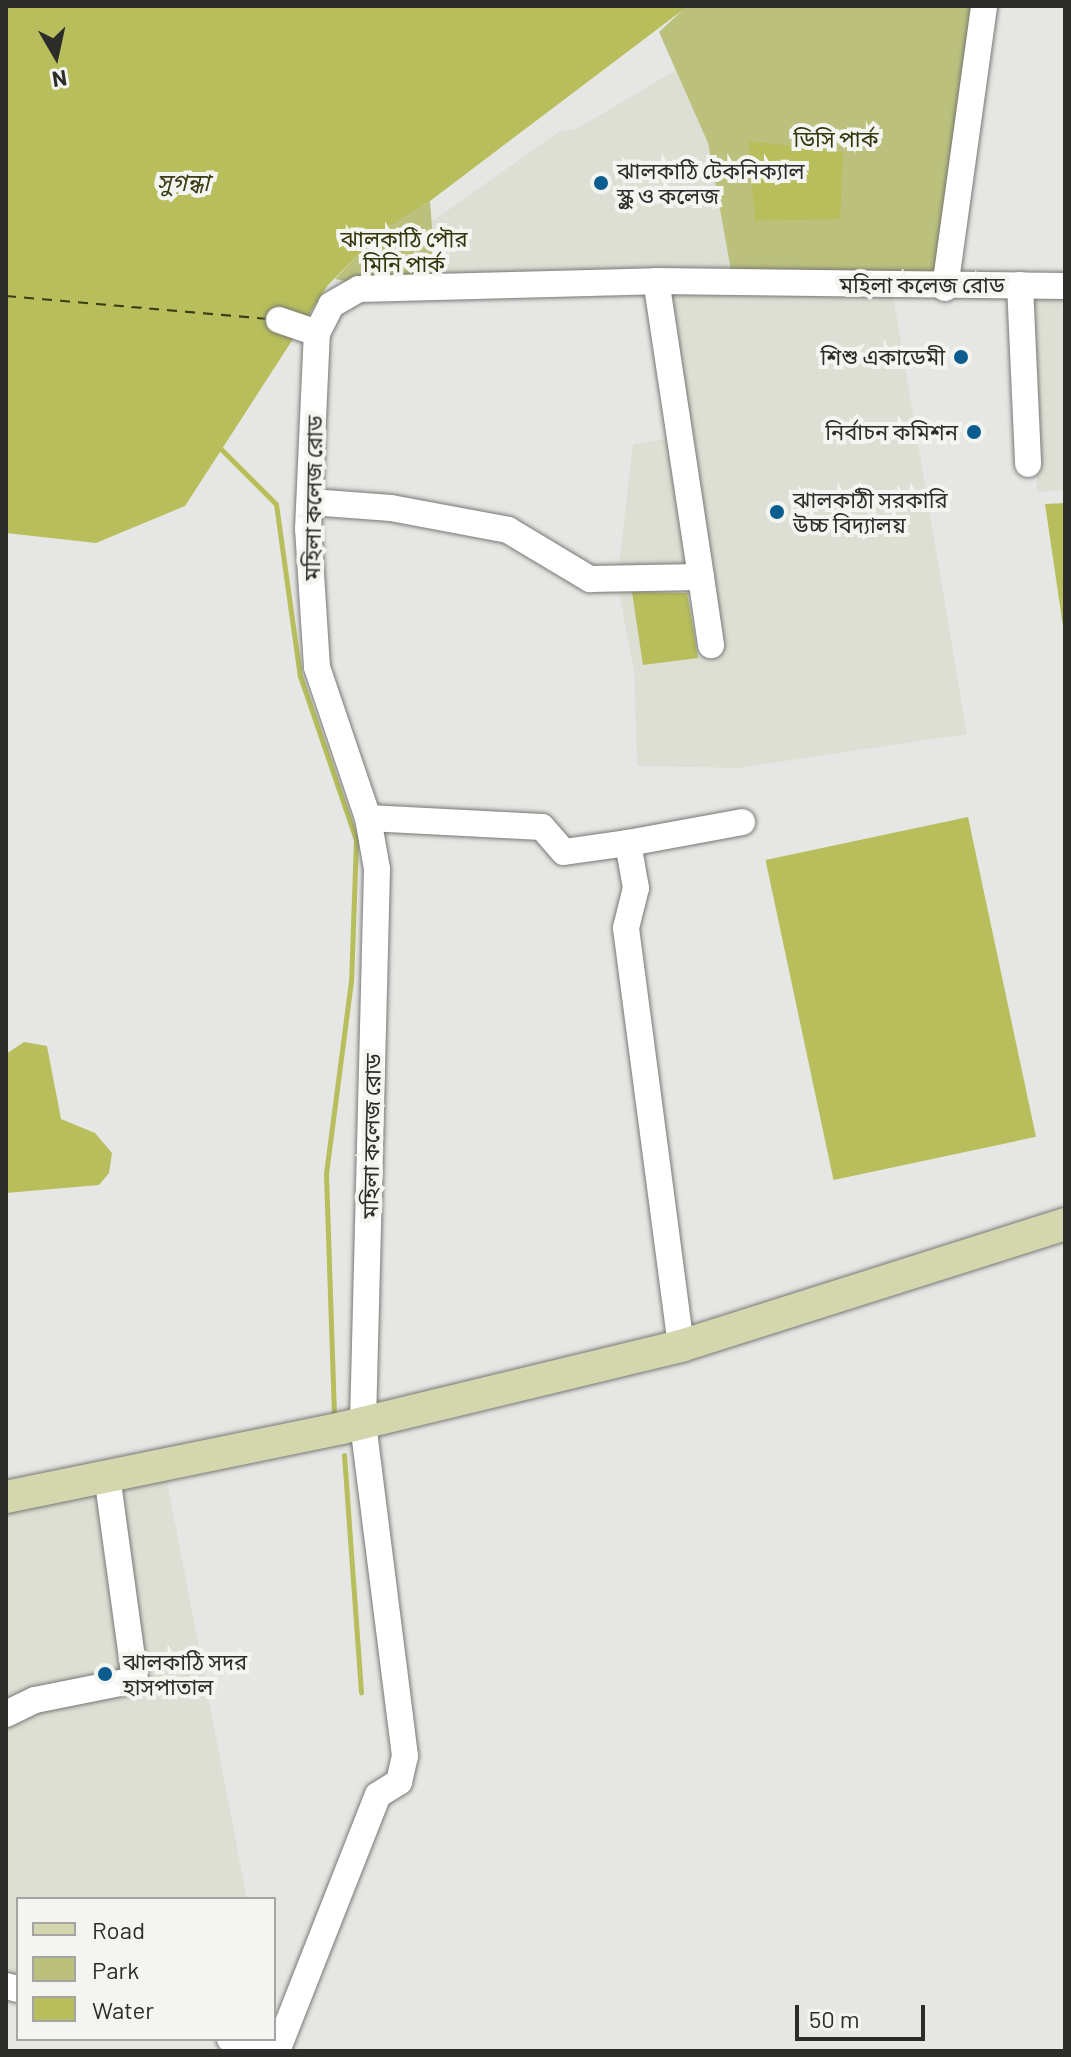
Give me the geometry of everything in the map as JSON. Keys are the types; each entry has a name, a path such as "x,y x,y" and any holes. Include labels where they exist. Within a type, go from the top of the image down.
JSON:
{"main road":[{"path":"6,1497 363,1423 681,1346 1065,1224"}],"street":[{"path":"945,288 984,6"},
{"path":"656,281 711,645"},
{"name":"মহিলা কলেজ রোড","path":"275,2051 378,1795 399,1782 405,1756 363,1423 377,869 368,818 317,667 311,502 317,333 331,305 359,289 656,281 945,288 1065,286"},
{"path":"1020,285 1021,448"},
{"path":"279,320 317,333"},
{"path":"311,502 391,508 508,530 590,579 701,577"},
{"path":"368,818 542,827 564,852 742,822"},
{"path":"628,843 636,888 626,928 681,1346"},
{"path":"6,1714 35,1700 135,1680 107,1476"},
{"path":"238,2041 275,2051"}],"shaded area":[{"name":"ঝালকাঠি টেকনিক্যাল স্কুল ও কলেজ","path":"676,70 708,143 732,276 436,279 431,222 560,131 576,129"},
{"name":"ঝালকাঠী সরকারি উচ্চ বিদ্যালয়","path":"662,286 893,295 967,734 738,768 637,766 634,672 617,581 633,444 682,436"},
{"path":"1027,293 1065,293 1065,490 1037,492"},
{"name":"ঝালকাঠি সদর হাসপাতাল","path":"164,1465 247,1897 16,1897 16,1988 6,1986 6,1497"}],"green space":[{"name":"ডিসি পার্ক","path":"687,6 983,6 943,282 732,276 708,143 659,32"},
{"name":"ঝালকাঠি পৌর মিনি পার্ক","path":"430,201 436,279 354,283 335,279 385,227"}],"water":[{"name":"সুগন্ধা","path":"6,6 688,6 430,201 385,228 328,285 185,506 96,543 6,533"},
{"path":"748,141 843,152 840,219 755,221"},
{"path":"1065,503 1065,640 1045,504"},
{"path":"632,592 687,593 698,658 643,665"},
{"path":"968,817 1036,1137 834,1180 766,860"},
{"path":"24,1042 47,1046 61,1119 95,1133 112,1153 109,1173 99,1185 6,1193 6,1054"}],"waterway":[{"path":"220,448 276,504 300,676 356,840 351,981 326,1174 334,1413"},
{"path":"344,1455 361,1692"}],"ferry route":[{"path":"6,296 268,319"}],"place":[{"name":"ঝালকাঠি টেকনিক্যাল স্কুল ও কলেজ","path":"601,183"},
{"name":"শিশু একাডেমী","path":"961,357"},
{"name":"নির্বাচন কমিশন","path":"974,432"},
{"name":"ঝালকাঠী সরকারি উচ্চ বিদ্যালয়","path":"777,512"},
{"name":"ঝালকাঠি সদর হাসপাতাল","path":"105,1674"}]}
